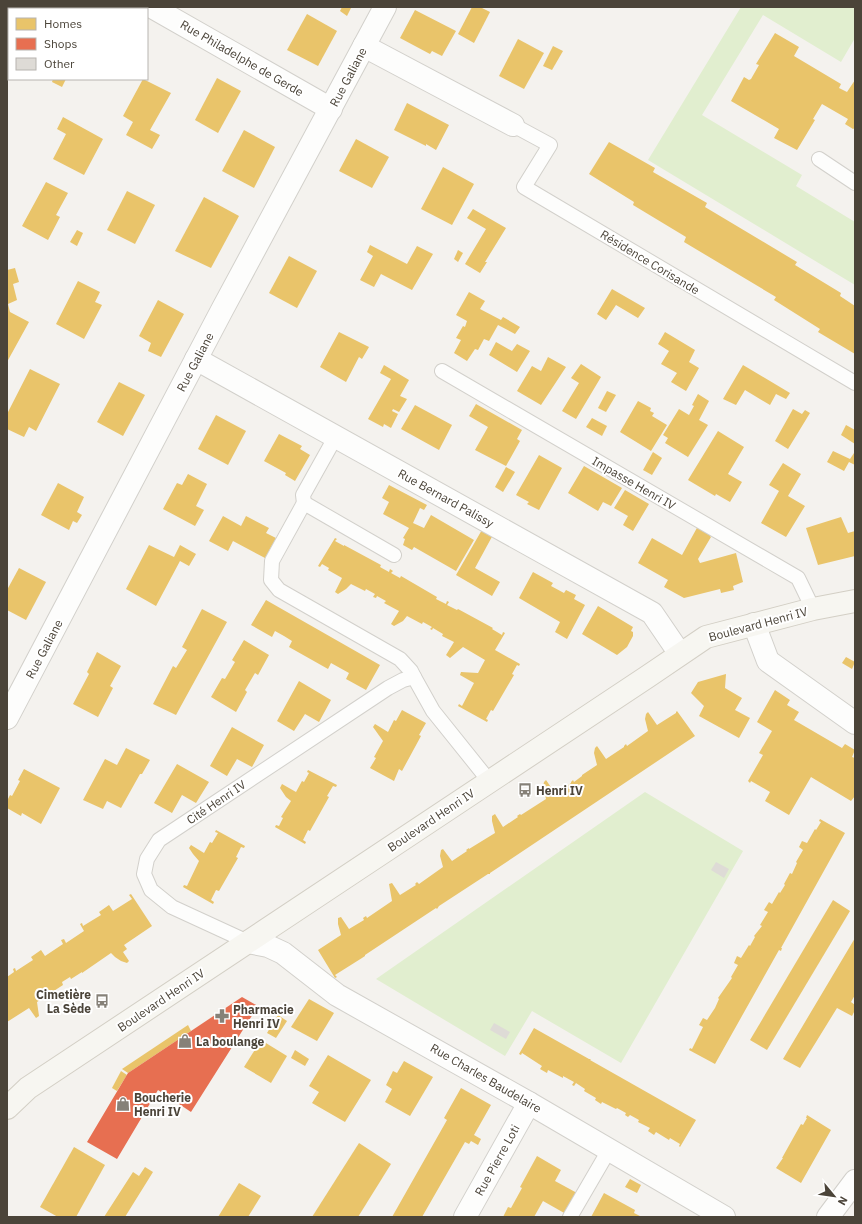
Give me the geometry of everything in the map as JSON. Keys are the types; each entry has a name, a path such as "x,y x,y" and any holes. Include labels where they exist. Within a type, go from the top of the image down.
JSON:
{"street":[{"name":"Rue Philadelphe de Gerde","path":"152,7 331,109"},
{"name":"Rue Galiane","path":"7,718 196,359 385,7"},
{"path":"364,46 513,125"},
{"name":"Rue Bernard Palissy","path":"196,359 652,613 680,654"},
{"name":"Boulevard Henri IV","path":"7,1108 28,1088 490,782 706,636 855,600"},
{"path":"754,624 768,661 855,723"},
{"name":"Rue Charles Baudelaire","path":"248,942 268,946 283,953 337,995 529,1103 665,1184 724,1217"},
{"name":"Boulevard Henri IV","path":"7,1096 28,1088"},
{"name":"Rue Pierre Loti","path":"465,1217 529,1103"},
{"path":"828,1217 855,1181"}],"lane":[{"name":"Résidence Corisande","path":"513,125 550,145 524,187 855,383"},
{"path":"819,159 855,183"},
{"name":"Impasse Henri IV","path":"442,371 798,578 813,609"},
{"path":"336,436 303,494 304,503 272,561 271,580 279,590 400,659 411,671 433,712 490,782"},
{"path":"304,503 394,555"},
{"name":"Cité Henri IV","path":"248,942 172,907 151,890 144,874 146,858 159,840 388,688 403,680 414,677"},
{"path":"570,1217 609,1150"}],"green space":[{"path":"741,7 855,7 855,38 841,62 763,15 702,115 802,175 796,186 855,222 855,285 648,160"},
{"path":"645,792 743,851 621,1063 532,1011 505,1056 376,979"}],"building: Homes":[{"path":"342,7 351,8 347,16 340,11"},
{"path":"472,7 480,7 490,12 474,43 458,34"},
{"path":"415,10 456,31 442,56 432,51 430,54 400,38"},
{"path":"307,14 337,31 318,66 287,50"},
{"path":"775,33 799,47 794,56 841,84 839,88 847,92 855,80 855,128 853,129 845,124 848,119 822,104 813,119 815,120 797,150 774,138 779,129 731,101 744,77 749,80 751,79 759,65 756,64"},
{"path":"518,39 544,53 524,89 499,76"},
{"path":"553,46 563,51 552,70 543,66"},
{"path":"217,78 241,91 218,133 195,120"},
{"path":"53,80 66,80 62,87 52,82"},
{"path":"142,80 171,93 150,130 160,135 152,149 126,135 133,122 123,116"},
{"path":"407,103 449,125 436,150 394,130"},
{"path":"63,117 103,139 84,175 53,159 66,134 57,129"},
{"path":"244,130 275,147 254,188 222,171"},
{"path":"356,139 389,157 372,188 339,171"},
{"path":"609,142 655,168 653,172 707,203 705,207 797,262 795,265 841,293 840,296 855,306 855,354 818,332 820,329 774,300 776,297 684,242 686,237 633,205 634,202 589,174"},
{"path":"443,167 474,184 452,225 421,209"},
{"path":"46,182 68,193 56,215 60,217 48,240 22,226"},
{"path":"127,191 155,205 135,244 107,230"},
{"path":"204,197 239,216 211,268 175,251"},
{"path":"473,209 506,228 480,273 465,264 486,229 467,218"},
{"path":"77,230 83,233 77,246 70,242"},
{"path":"370,245 407,264 417,246 433,254 412,290 381,274 374,287 360,280 373,256 367,252"},
{"path":"458,250 463,253 458,262 454,259"},
{"path":"289,256 317,271 297,308 269,293"},
{"path":"15,268 19,282 13,284 17,300 8,304 10,312 29,322 7,362 7,270"},
{"path":"78,281 100,292 95,302 102,305 84,339 56,324"},
{"path":"612,289 645,308 638,318 616,305 606,320 597,314"},
{"path":"469,292 485,301 480,309 501,320 503,317 520,327 515,334 498,325 489,341 484,339 478,350 475,349 467,361 454,353 461,340 456,338 463,326 465,327 467,321 456,315"},
{"path":"158,300 184,314 161,357 148,351 151,343 139,336"},
{"path":"339,332 369,347 362,359 359,357 346,382 320,367"},
{"path":"665,332 695,350 689,362 699,368 686,391 671,382 677,373 661,364 669,351 658,344"},
{"path":"496,342 512,351 517,344 530,351 517,372 489,355"},
{"path":"548,357 566,367 541,405 517,391 532,366 541,371"},
{"path":"581,364 601,377 576,419 562,411 579,383 571,378"},
{"path":"384,365 409,380 400,396 407,399 399,412 393,409 392,411 398,414 391,428 384,424 383,427 368,419 391,379 380,373"},
{"path":"743,365 790,393 786,399 776,394 770,405 745,390 736,405 723,399"},
{"path":"30,369 60,384 36,431 29,427 24,437 7,429 7,414"},
{"path":"119,382 145,395 123,436 97,422"},
{"path":"607,391 616,395 606,412 598,408"},
{"path":"698,394 709,401 699,420 708,425 688,457 665,443 668,438 663,435 679,409 689,415"},
{"path":"638,401 651,408 650,411 654,413 652,416 667,425 651,451 620,432"},
{"path":"476,404 522,430 517,439 520,441 506,466 475,450 488,427 469,416"},
{"path":"415,405 452,425 439,450 401,429"},
{"path":"793,409 802,414 805,410 810,413 788,449 775,441"},
{"path":"216,415 246,431 228,465 198,449"},
{"path":"592,418 607,426 602,436 586,427"},
{"path":"846,425 855,430 855,444 841,435"},
{"path":"718,431 744,447 728,474 742,482 730,502 716,494 715,496 688,480"},
{"path":"279,434 302,446 300,449 310,455 295,481 285,475 286,473 264,461"},
{"path":"833,451 850,459 854,453 855,465 849,462 844,471 827,462"},
{"path":"653,452 662,458 652,475 643,470"},
{"path":"539,455 562,468 539,510 527,504 529,502 516,495"},
{"path":"783,463 801,474 788,496 805,506 786,537 761,523 779,491 769,485"},
{"path":"584,466 622,488 611,506 603,502 598,511 568,493"},
{"path":"506,467 515,472 503,492 495,487"},
{"path":"188,474 207,484 196,506 204,510 195,526 163,509 177,483 182,485"},
{"path":"58,483 84,497 77,512 82,515 77,523 73,521 69,530 41,515"},
{"path":"389,485 427,505 424,510 420,508 413,523 424,528 431,515 474,540 456,571 414,547 412,550 403,545 405,539 403,538 409,528 383,514 389,502 382,498"},
{"path":"625,490 649,504 633,531 623,525 628,516 614,508"},
{"path":"223,516 241,526 246,516 269,528 266,533 276,538 265,558 233,541 228,551 209,541"},
{"path":"841,517 848,533 855,531 855,556 818,565 806,528"},
{"path":"698,526 711,534 711,537 698,559 700,563 736,553 743,582 733,586 734,590 721,593 720,589 684,598 664,587 668,580 638,563 652,538 682,555"},
{"path":"483,528 494,533 475,568 500,582 492,596 456,575"},
{"path":"335,538 337,539 335,541 381,565 380,567 389,572 390,569 393,571 391,573 400,578 401,576 437,597 436,599 446,604 447,601 449,602 447,605 457,610 458,609 493,628 492,629 502,635 503,632 505,633 495,650 520,664 519,666 517,665 512,674 514,675 493,711 491,710 486,719 488,720 487,722 458,706 459,704 462,706 474,683 460,675 461,672 478,673 485,660 463,647 450,658 446,655 454,642 442,636 443,634 433,628 432,630 430,629 432,627 423,622 422,624 407,616 403,621 394,626 391,624 399,611 384,603 386,601 377,596 376,598 373,597 375,594 366,589 365,591 351,584 338,594 335,592 342,578 328,570 329,568 322,564 320,567 318,566"},
{"path":"149,545 174,557 180,545 196,554 189,566 180,561 156,606 126,589"},
{"path":"19,568 46,582 26,620 7,610 7,590"},
{"path":"533,572 553,583 551,586 564,593 566,590 576,595 574,599 585,605 567,639 555,632 560,622 519,598"},
{"path":"266,600 380,665 366,690 346,679 349,673 331,663 328,669 289,647 292,641 284,636 275,631 272,637 251,625"},
{"path":"598,606 633,627 631,631 633,632 633,636 627,647 617,655 582,634"},
{"path":"202,609 227,622 176,715 153,704 173,666 176,668 187,650 182,647"},
{"path":"244,640 269,655 258,675 255,673 245,690 247,692 236,712 211,697 222,678 225,679 235,662 232,660"},
{"path":"97,652 121,666 110,686 113,688 98,717 73,704 89,674 87,672"},
{"path":"846,657 855,662 852,669 842,663"},
{"path":"726,674 725,688 742,698 735,710 750,718 739,738 699,716 704,706 691,693 698,682"},
{"path":"299,681 331,700 319,722 305,714 294,731 277,721"},
{"path":"775,690 790,700 787,705 799,712 794,720 842,748 845,744 855,750 852,757 855,758 855,796 851,801 811,777 789,815 765,801 770,792 751,781 750,783 748,781 763,755 759,753 772,731 757,722"},
{"path":"402,710 426,723 419,735 421,736 402,771 399,769 394,781 370,768 383,741 373,727 375,724 388,732 394,720 396,721"},
{"path":"677,711 695,736 490,874 335,975 337,977 335,978 318,950 341,935 338,918 341,917 349,929 364,920 363,918 366,916 367,918 392,901 389,884 392,883 400,895 416,885 415,884 417,882 419,884 443,867 440,856 441,850 443,849 452,861 469,848 495,833 492,816 495,814 503,827 520,814 521,815 546,799 543,787 546,780 555,793 563,789 573,780 574,782 597,765 594,753 597,746 606,759 626,744 627,746 648,731 645,719 648,712 657,725"},
{"path":"232,727 264,745 252,767 237,759 227,776 210,766"},
{"path":"126,748 150,760 142,774 140,774 121,808 107,801 103,809 83,800 105,759 117,765"},
{"path":"177,764 209,782 196,803 182,795 172,813 154,803"},
{"path":"24,769 60,788 41,824 22,813 21,816 7,808 7,801 10,795 12,796 20,781 18,780"},
{"path":"308,770 337,785 336,787 333,786 327,796 329,797 310,831 308,830 303,840 306,842 305,844 275,827 276,825 279,826 283,818 281,817 291,801 286,797 280,788 282,784 296,792 302,781 304,782 309,773 307,772"},
{"path":"820,819 845,833 781,948 781,951 779,950 715,1064 689,1050 690,1048 692,1049 703,1027 699,1025 703,1018 707,1020 715,1008 719,999 718,998 732,978 731,977 738,965 734,963 737,956 741,958 749,945 750,946 755,937 754,936 762,926 760,925 768,912 764,910 769,902 772,904 785,885 784,884 790,873 792,874 797,863 796,862 803,850 799,847 802,841 807,843 821,822 819,821"},
{"path":"216,830 245,846 244,848 241,847 236,857 238,858 219,891 216,890 211,900 214,902 213,904 183,887 184,885 187,886 199,861 189,848 191,845 204,853 210,842 212,843 218,833 215,832"},
{"path":"131,894 152,926 124,945 127,949 123,952 129,961 127,963 121,961 111,953 82,973 71,979 70,977 62,982 63,985 37,1002 39,1016 36,1018 29,1008 7,1022 7,977 14,972 13,969 15,968 16,971 33,960 31,957 41,950 45,956 63,944 61,940 64,939 66,943 84,931 80,924 82,923 83,926 101,915 99,912 109,905 113,911 132,899 129,895"},
{"path":"833,900 850,911 767,1050 750,1040"},
{"path":"855,938 855,995 851,1002 855,1005 855,1010 852,1016 837,1008 800,1068 783,1059"},
{"path":"309,999 334,1013 317,1041 291,1027"},
{"path":"278,1015 287,1021 276,1038 267,1033"},
{"path":"188,1025 191,1031 128,1073 122,1069"},
{"path":"534,1028 696,1120 680,1147 680,1144 670,1138 669,1140 656,1132 654,1135 648,1131 650,1128 638,1122 639,1120 630,1115 628,1117 625,1115 626,1113 617,1108 616,1109 602,1102 601,1104 595,1100 596,1098 584,1091 585,1089 576,1083 574,1086 572,1085 574,1082 563,1076 563,1078 548,1070 547,1073 540,1069 542,1066 522,1053 521,1055 519,1054"},
{"path":"261,1040 287,1056 271,1083 244,1067"},
{"path":"295,1050 309,1059 305,1066 291,1058"},
{"path":"328,1055 371,1080 345,1122 312,1103 319,1092 309,1086"},
{"path":"404,1061 433,1077 410,1116 385,1102 392,1089 386,1085 393,1071 397,1073"},
{"path":"121,1071 127,1075 117,1091 112,1088"},
{"path":"461,1088 491,1105 474,1135 481,1139 478,1145 471,1141 469,1144 465,1142 422,1217 392,1217 447,1120 444,1118"},
{"path":"807,1115 831,1130 801,1183 776,1168 801,1124 803,1125"},
{"path":"359,1143 391,1164 358,1217 312,1217"},
{"path":"74,1147 105,1165 76,1217 58,1217 40,1207"},
{"path":"537,1156 561,1170 555,1181 577,1193 566,1214 543,1201 534,1217 503,1217 508,1207 511,1208 522,1188 520,1187"},
{"path":"145,1167 153,1172 125,1217 104,1217 133,1172 139,1176"},
{"path":"630,1179 641,1185 637,1193 625,1187"},
{"path":"239,1183 261,1196 248,1217 218,1217"},
{"path":"604,1193 635,1210 634,1213 642,1217 591,1217"}],"building: Shops":[{"path":"242,997 258,1006 191,1112 158,1090 117,1159 87,1142 128,1073"}],"building: Other":[{"path":"716,862 729,869 724,878 711,870"},
{"path":"494,1023 510,1032 506,1039 490,1030"}],"place":[{"name":"Henri IV","path":"525,790"},
{"name":"Cimetière La Sède","path":"102,1001"},
{"name":"Pharmacie Henri IV","path":"222,1016"},
{"name":"La boulange","path":"185,1041"},
{"name":"Boucherie Henri IV","path":"123,1104"}]}
